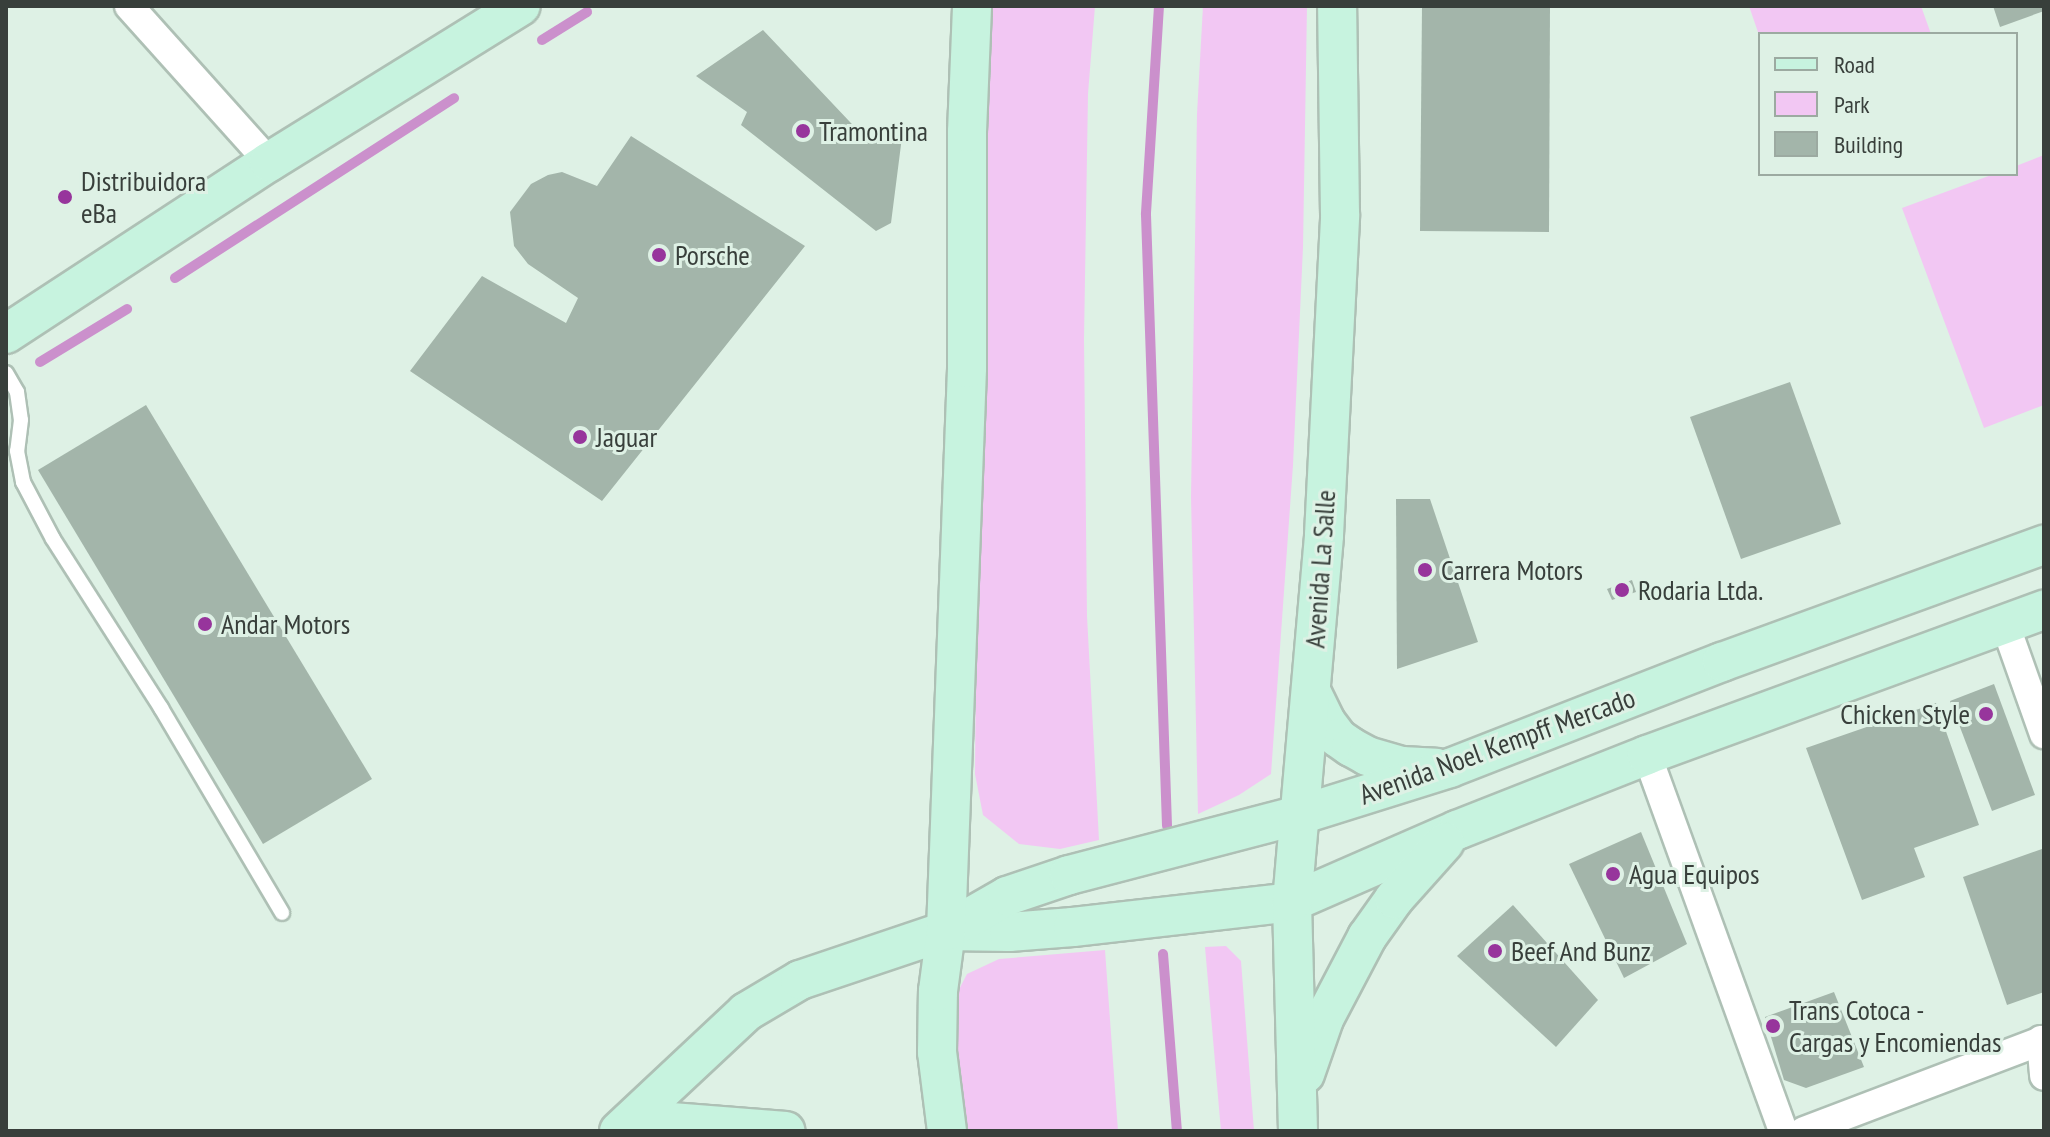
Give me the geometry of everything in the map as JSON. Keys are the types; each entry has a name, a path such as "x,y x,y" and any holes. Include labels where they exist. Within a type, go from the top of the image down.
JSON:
{"main road":[{"path":"6,334 269,162 521,6"},
{"path":"947,1131 937,1052 938,991 946,931 967,368 967,132 972,6"},
{"name":"Avenida La Salle","path":"1297,1120 1292,902 1324,535 1340,214 1337,6"},
{"name":"Avenida Noel Kempff Mercado","path":"626,1125 746,1012 800,980 946,931 1007,896 1078,872 1300,815 1450,768 1722,662 2044,545"},
{"name":"Avenida Noel Kempff Mercado","path":"946,931 1009,932 1292,902 1457,830 1647,755 2044,610"},
{"path":"1311,691 1338,738 1367,756 1402,766 1450,768"},
{"path":"1297,1120 1324,1019 1362,946 1394,899 1457,830"},
{"path":"626,1125 786,1131"}],"street":[{"path":"129,6 269,162"},
{"path":"2005,624 2044,734"},
{"path":"1647,755 1783,1131"},
{"path":"1804,1131 2043,1040 2044,1076"}],"lane":[{"path":"6,373 17,392 21,420 17,451 23,482 53,539 161,708 282,913"}],"green space":[{"path":"982,6 1095,6 1088,94 1084,340 1087,616 1099,840 1060,849 1019,844 983,815 975,774"},
{"path":"1203,6 1307,6 1303,247 1293,465 1271,774 1239,795 1198,814 1191,497 1197,114"},
{"path":"1749,6 1921,6 1930,32 1758,32"},
{"path":"2044,155 2044,405 1984,428 1902,208 1989,176 2018,176 2018,165"},
{"path":"1226,946 1241,961 1254,1131 1221,1131 1205,947"},
{"path":"1105,950 1118,1131 965,1131 953,1080 953,1001 967,974 999,959"}],"building":[{"path":"1422,6 1550,6 1549,232 1420,231"},
{"path":"1993,6 2044,6 2044,11 2000,27"},
{"name":"Tramontina","path":"763,30 867,140 902,137 891,223 876,231 741,125 747,112 696,76"},
{"path":"631,136 805,246 602,501 410,371 482,276 566,323 578,298 528,264 514,246 510,212 531,184 548,175 562,172 597,186"},
{"path":"1790,382 1841,524 1741,559 1690,417"},
{"name":"Andar Motors","path":"146,405 372,779 263,844 38,470"},
{"name":"Carrera Motors","path":"1396,499 1430,499 1478,642 1397,669"},
{"name":"Rodaria Ltda.","path":"1632,580 1636,592 1612,600 1607,589"},
{"path":"1994,684 2035,795 1992,811 1950,701"},
{"path":"1936,703 1979,825 1914,848 1925,877 1862,900 1806,748"},
{"path":"1641,832 1687,944 1624,978 1569,864"},
{"path":"2042,849 2044,992 2007,1005 1963,877"},
{"path":"1513,905 1598,1000 1556,1047 1457,956"},
{"path":"1834,992 1864,1067 1806,1088 1784,1080 1765,1017"}],"waterway":[{"path":"1159,6 1146,215 1167,826"},
{"path":"542,40 587,12"},
{"path":"175,278 454,98"},
{"path":"40,362 127,309"},
{"path":"1163,954 1177,1131"}],"place":[{"name":"Tramontina","path":"803,131"},
{"name":"Distribuidora eBa","path":"65,197"},
{"name":"Porsche","path":"659,255"},
{"name":"Jaguar","path":"580,437"},
{"name":"Carrera Motors","path":"1425,570"},
{"name":"Rodaria Ltda.","path":"1622,590"},
{"name":"Andar Motors","path":"205,624"},
{"name":"Chicken Style","path":"1986,714"},
{"name":"Agua Equipos","path":"1613,874"},
{"name":"Beef And Bunz","path":"1495,951"},
{"name":"Trans Cotoca - Cargas y Encomiendas","path":"1773,1026"}]}
